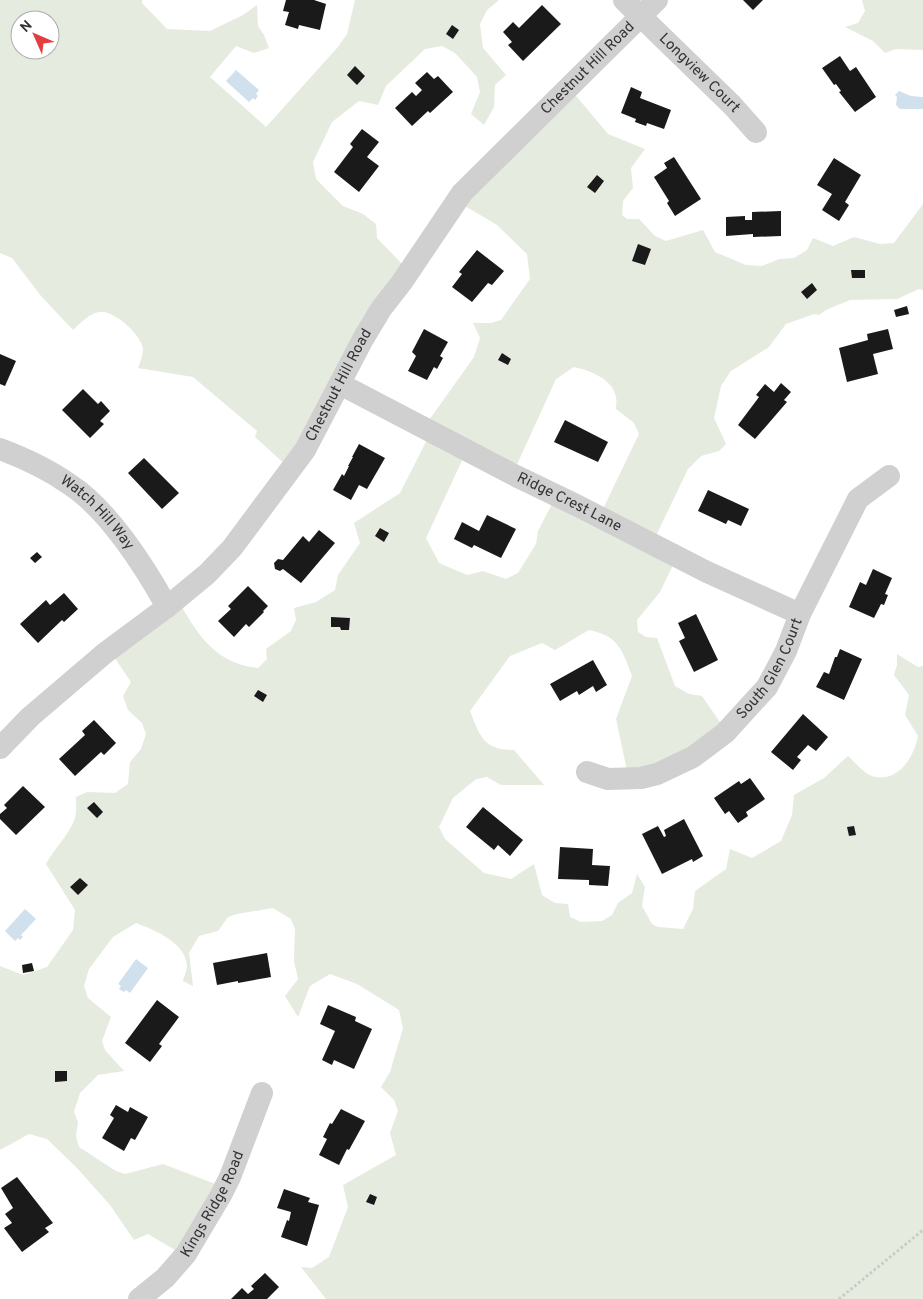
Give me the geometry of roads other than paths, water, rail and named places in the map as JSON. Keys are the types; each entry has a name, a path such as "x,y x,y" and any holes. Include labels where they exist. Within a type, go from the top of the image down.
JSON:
{"street":[{"name":"Longview Court","path":"624,0 756,132"},
{"name":"Chestnut Hill Road","path":"0,748 30,717 90,666 207,574 243,536 306,450 363,339 381,309 402,282 462,193 657,0"},
{"name":"Ridge Crest Lane","path":"340,384 516,476 707,572 800,614"},
{"name":"Watch Hill Way","path":"0,449 23,458 80,492 115,527 154,584 167,607"},
{"name":"South Glen Court","path":"587,772 608,779 641,778 657,774 675,766 725,733 767,687 786,651 800,614 858,499 889,476"},
{"name":"Kings Ridge Road","path":"139,1299 165,1278 186,1254 230,1177 262,1093"}],"water":[{"path":"236,70 259,90 255,100 253,98 249,102 226,81"},
{"path":"899,91 911,96 923,97 923,109 900,109 896,105 897,97 895,95"},
{"path":"25,909 36,919 21,935 23,937 15,941 5,931"},
{"path":"136,959 148,968 130,993 126,990 124,992 119,989 121,986 118,984"}]}
